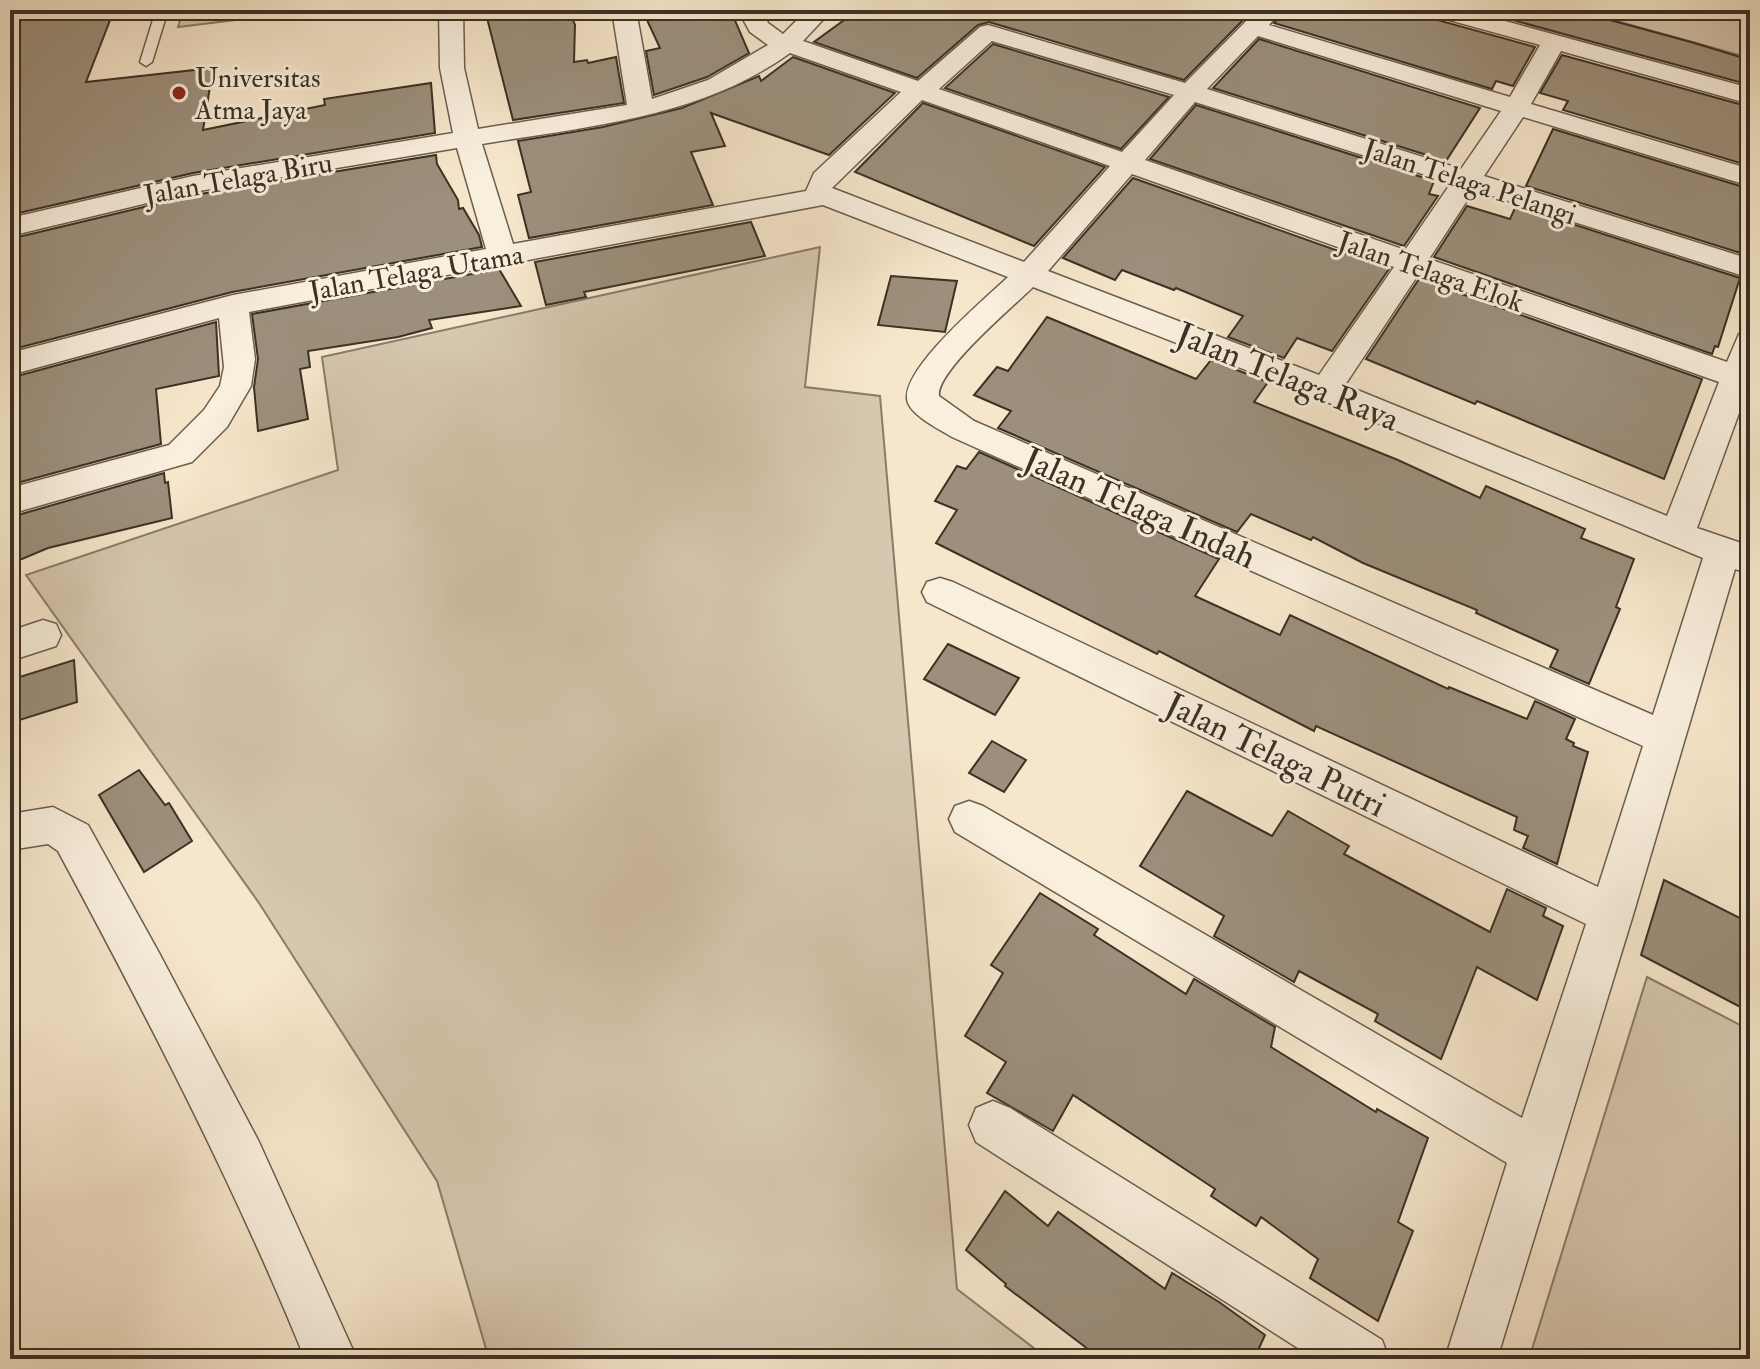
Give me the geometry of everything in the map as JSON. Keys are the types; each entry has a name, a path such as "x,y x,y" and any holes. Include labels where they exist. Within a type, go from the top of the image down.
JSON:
{"street":[{"path":"451,10 448,39 467,138 503,257"},
{"path":"624,10 641,110"},
{"name":"Jalan Telaga Elok","path":"750,10 753,20 764,34 789,44 1125,165 1737,377"},
{"name":"Jalan Telaga Biru","path":"10,227 193,184 641,110 703,94 736,79 789,44 820,10"},
{"path":"1439,10 1750,96"},
{"path":"1263,19 1516,108 1750,178"},
{"name":"Jalan Telaga Indah","path":"1263,19 1192,90 1030,273 943,358 922,388 923,401 963,429 1665,738"},
{"name":"Jalan Telaga Pelangi","path":"920,91 988,32 1192,90 1465,181 1750,269"},
{"path":"1326,389 1516,108 1555,41"},
{"path":"825,196 818,189 824,179 920,91"},
{"name":"Jalan Telaga Utama","path":"10,364 233,305 825,196"},
{"name":"Jalan Telaga Raya","path":"825,196 1326,389 1677,535 1736,554"},
{"path":"10,501 180,454 195,442 215,417 239,373 233,305"},
{"path":"1677,535 1750,341"},
{"path":"1471,1359 1533,1151 1612,915 1665,738 1736,554"},
{"name":"Jalan Telaga Putri","path":"940,592 1612,915"},
{"path":"969,819 1533,1151"},
{"path":"10,832 53,825 73,838 236,1142 288,1253 331,1359"},
{"path":"993,1125 1363,1359"}],"lane":[{"path":"146,62 162,10"}],"shaded area":[{"path":"183,10 319,10 178,27"},
{"path":"1577,10 1750,10 1750,58"},
{"path":"820,247 805,387 880,396 957,1289 1048,1359 489,1359 437,1181 259,903 26,575 338,470 322,357"},
{"path":"1647,977 1750,1030 1750,1359 1529,1359"}],"building":[{"path":"10,10 114,10 86,82 213,68 203,130 325,105 324,99 431,83 435,133 193,173 10,215"},
{"path":"485,10 569,10 575,25 574,62 587,60 588,63 616,57 624,103 513,120"},
{"path":"710,10 717,20 734,18 749,53 707,77 654,95 646,51 660,48 647,20"},
{"path":"858,10 1253,10 1184,80 989,22 978,25 917,78 814,42"},
{"path":"1285,10 1424,10 1430,18 1535,47 1513,86 1496,81 1492,89 1274,23"},
{"path":"1476,10 1573,10 1691,42 1750,60 1750,85"},
{"path":"1259,39 1480,108 1446,161 1213,88"},
{"path":"993,44 1169,97 1121,149 945,88"},
{"path":"1562,55 1750,107 1750,166 1563,110 1568,101 1540,93"},
{"path":"793,57 895,93 829,155 711,113 725,146 691,152 713,205 529,238 518,195 531,192 518,141 603,127 682,108 759,76 761,81"},
{"path":"923,103 1105,167 1034,246 855,172"},
{"path":"1196,105 1434,181 1429,194 1438,196 1404,246 1150,159"},
{"path":"1553,129 1750,189 1750,245 1747,255 1526,186"},
{"path":"436,155 437,164 458,200 459,209 463,208 479,235 482,247 232,292 10,350 10,239 194,195"},
{"path":"1133,178 1389,269 1332,351 1297,338 1284,358 1228,337 1243,316 1122,270 1115,280 1063,258"},
{"path":"1467,206 1510,219 1516,206 1740,278 1718,347 1715,346 1712,354 1434,257"},
{"path":"751,222 765,256 584,292 586,297 546,305 535,262"},
{"path":"499,269 521,306 429,320 432,328 398,337 308,351 310,367 300,369 308,419 258,431 254,387 258,359 252,314"},
{"path":"891,276 957,281 945,332 878,325"},
{"path":"1419,279 1702,379 1664,479 1477,401 1475,404 1366,359"},
{"path":"1047,317 1196,379 1211,360 1268,382 1254,402 1398,460 1480,498 1486,486 1585,529 1581,538 1634,559 1616,607 1620,609 1589,684 1550,667 1558,650 1476,613 1477,610 1363,563 1313,537 1311,540 1251,514 1237,532 998,428 1011,411 974,395 997,367 1008,371"},
{"path":"216,322 219,376 156,389 161,444 13,484 10,465 10,378"},
{"path":"979,452 1219,559 1195,596 1280,635 1290,615 1448,689 1527,719 1535,701 1575,719 1566,739 1574,743 1573,746 1588,752 1557,864 1523,848 1528,836 1514,830 1517,817 1316,726 1314,731 1159,651 1157,654 936,543 957,510 935,501 957,466 966,469"},
{"path":"164,473 172,518 48,548 10,564 10,523 19,520 18,515"},
{"path":"948,644 1019,678 995,715 924,679"},
{"path":"74,660 77,702 10,723 10,680"},
{"path":"992,741 1026,760 1004,792 969,773"},
{"path":"139,770 165,805 169,803 192,841 144,872 99,795"},
{"path":"1187,791 1272,836 1288,811 1349,846 1344,854 1490,932 1507,889 1546,908 1543,916 1563,926 1537,1000 1477,967 1441,1059 1375,1021 1378,1014 1299,971 1294,982 1214,936 1224,916 1140,866"},
{"path":"1664,880 1750,923 1750,1012 1641,955"},
{"path":"1040,893 1098,929 1094,935 1186,994 1194,979 1275,1027 1271,1047 1376,1112 1377,1109 1428,1138 1398,1222 1413,1231 1378,1321 1310,1278 1318,1259 1261,1217 1256,1226 1211,1196 1215,1189 1073,1095 1053,1131 987,1093 1006,1062 965,1036 1003,973 991,965"},
{"path":"1005,1191 1048,1226 1058,1212 1165,1289 1172,1273 1219,1302 1265,1335 1254,1359 1101,1359 1005,1286 966,1250"}],"place":[{"name":"Universitas Atma Jaya","path":"179,93"}]}
